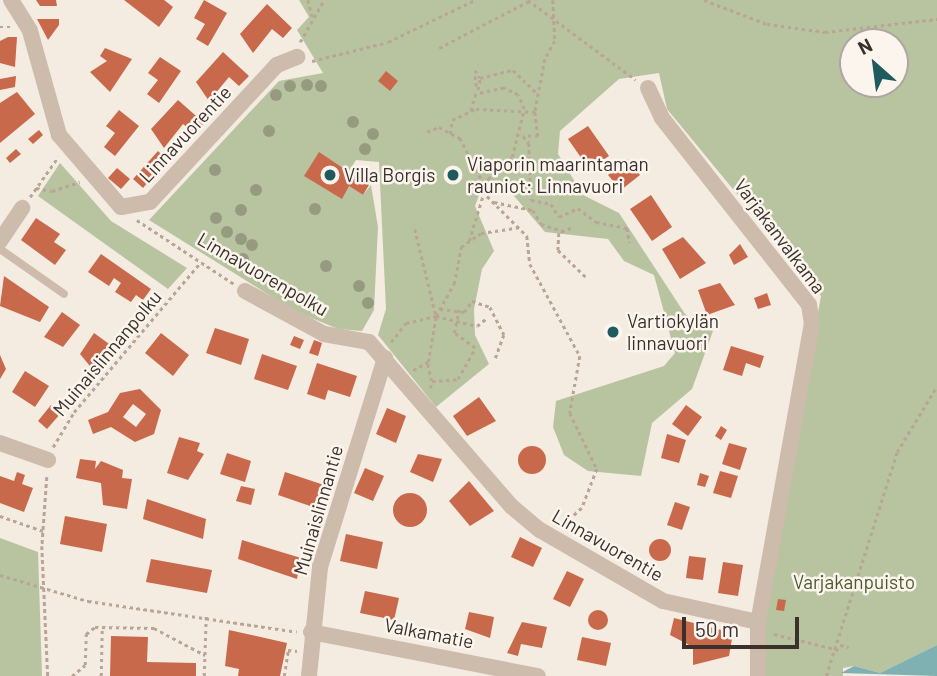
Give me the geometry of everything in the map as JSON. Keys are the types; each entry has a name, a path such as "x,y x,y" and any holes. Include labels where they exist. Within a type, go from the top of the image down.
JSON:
{"street":[{"path":"11,0 30,31 47,107 66,146 110,199 130,208"},
{"name":"Linnavuorentie","path":"130,208 150,202 277,65 297,57"},
{"name":"Varjakanvalkama","path":"648,88 662,118 809,305 812,323 758,622 758,676"},
{"path":"0,241 22,208"},
{"name":"Linnavuorenpolku","path":"245,291 324,334 369,342 385,358"},
{"name":"Linnavuorentie","path":"385,358 517,513 546,534 663,601 758,622"},
{"name":"Muinaislinnantie","path":"309,676 311,632 320,567 385,358"},
{"path":"0,443 48,460"},
{"name":"Valkamatie","path":"311,632 538,676"}],"lane":[{"path":"0,249 64,295"}],"path":[{"path":"308,0 313,19"},
{"path":"324,0 297,57 346,57 475,0"},
{"path":"439,48 528,0 551,12 648,88"},
{"path":"554,0 551,12 555,47 545,59 535,112 538,136 522,140 529,143 531,200 551,204 559,216 578,208 596,222 627,228 630,243"},
{"path":"704,0 767,24 825,32 937,19"},
{"path":"475,70 480,78 478,90 475,76"},
{"path":"480,78 513,70 540,95"},
{"path":"471,111 476,94 504,88 518,95 523,116 512,157 485,186"},
{"path":"450,134 452,120 471,111 523,116 535,112"},
{"path":"427,132 439,127 450,134 474,159 485,186 487,196 470,242"},
{"path":"22,208 66,146"},
{"path":"36,188 52,191 83,182"},
{"path":"487,196 521,227 530,264 580,356 570,413 597,465 582,508 546,534"},
{"path":"494,202 533,210 541,224 562,231 571,228"},
{"name":"Linnavuorenpolku","path":"130,208 200,263 245,291"},
{"path":"424,404 432,381 428,362 436,316 458,269 457,253 470,242 502,226 521,227"},
{"path":"415,229 436,316"},
{"path":"562,231 558,250 587,278"},
{"name":"Muinaislinnanpolku","path":"48,676 43,531 48,460 74,412 200,263"},
{"path":"440,309 458,310 472,301 499,317 504,335 495,360"},
{"path":"432,381 458,379 475,348 454,332 458,310"},
{"path":"385,358 407,323 436,316 457,324 477,326 487,318"},
{"path":"401,377 428,362"},
{"path":"827,676 841,645 897,452 937,386"},
{"path":"0,516 43,531"},
{"path":"0,575 46,589 311,632"},
{"path":"204,676 206,615"},
{"path":"758,622 768,633 839,650"},
{"path":"72,676 85,665 86,634 102,627 154,628 205,655"},
{"path":"101,676 102,627"},
{"path":"841,645 849,647"},
{"path":"284,676 288,650 300,652"}],"green space":[{"name":"Varjakanpuisto","path":"299,0 937,0 937,645 880,673 854,666 843,668 843,676 763,676 765,605 821,296 667,109 659,73 619,79 560,131 558,154 583,195 619,213 685,314 713,331 692,389 652,423 641,476 588,471 564,455 553,427 556,401 664,366 675,353 654,275 624,261 608,239 545,232 508,189 482,187 475,206 494,251 482,269 474,309 475,335 489,364 436,407 378,335 386,309 379,162 356,160 349,171 319,153 349,186 363,195 371,185 378,227 374,310 362,331 338,329 295,311 149,220 279,81 323,73 297,30 309,17"},
{"path":"60,163 111,221 187,268 168,289 38,196"},
{"path":"0,538 38,552 42,676 0,676"}],"water":[{"path":"937,645 937,676 841,673 854,666 880,673"}],"building":[{"path":"36,0 56,0 57,6 40,6"},
{"path":"124,0 164,0 173,7 159,27"},
{"path":"204,0 227,13 208,46 196,39 205,24 194,18"},
{"path":"267,4 292,28 283,38 272,29 253,53 240,34"},
{"path":"37,19 59,19 59,25 48,40"},
{"path":"17,37 15,67 0,63 0,41"},
{"path":"105,48 132,59 110,92 90,72 107,61 100,56"},
{"path":"223,52 249,76 239,86 229,77 209,101 196,82"},
{"path":"160,57 181,71 159,103 147,94 158,80 148,73"},
{"path":"386,71 398,81 390,91 378,81"},
{"path":"16,76 15,87 0,90 0,79"},
{"path":"17,92 35,114 0,143 0,103"},
{"path":"178,100 204,123 194,133 183,124 164,148 151,129"},
{"path":"119,110 139,126 115,156 104,147 115,133 106,126"},
{"path":"588,126 609,156 589,169 568,139"},
{"path":"39,130 43,135 33,144 28,139"},
{"path":"16,149 21,154 10,163 6,158"},
{"path":"158,151 167,160 143,188 133,179"},
{"name":"Villa Borgis","path":"319,152 369,185 363,195 349,186 342,199 304,176"},
{"path":"627,159 640,175 621,190 608,175"},
{"path":"117,168 130,179 121,189 108,178"},
{"path":"651,195 672,227 652,241 630,209"},
{"path":"36,218 60,234 54,242 66,250 55,265 21,240"},
{"path":"683,237 706,263 680,279 662,249"},
{"path":"740,244 748,257 734,265 729,255"},
{"path":"101,254 151,289 143,300 136,295 131,302 115,292 121,283 114,278 109,286 88,272"},
{"path":"4,276 49,307 40,322 0,306"},
{"path":"720,283 735,305 707,315 698,290"},
{"path":"767,293 771,305 758,309 754,298"},
{"path":"62,312 80,325 63,347 44,337"},
{"path":"215,328 249,339 241,365 206,353"},
{"path":"94,333 112,346 94,371 80,354"},
{"path":"161,333 189,355 173,376 145,353"},
{"path":"294,336 304,340 300,349 290,345"},
{"path":"314,340 322,343 318,356 309,353"},
{"path":"731,346 764,356 760,368 746,363 742,376 723,370"},
{"path":"262,354 297,366 288,390 254,379"},
{"path":"0,355 6,369 0,379"},
{"path":"317,363 357,376 350,397 328,390 325,400 307,394"},
{"path":"25,371 49,386 35,407 12,392"},
{"path":"140,389 161,410 154,434 135,442 111,427 93,434 88,420 108,412 120,393","holes":["133,404 146,414 136,427 123,417"]},
{"path":"479,397 496,421 467,436 453,416"},
{"path":"51,405 61,413 47,429 38,421"},
{"path":"686,405 702,417 688,436 672,424"},
{"path":"387,408 406,416 396,443 376,434"},
{"path":"721,426 727,430 721,440 715,436"},
{"path":"667,434 686,440 679,463 661,458"},
{"path":"179,437 200,443 197,451 204,454 188,480 167,473"},
{"path":"729,443 747,448 740,470 722,464"},
{"path":"532,446 542,450 546,460 542,470 532,474 522,470 518,460 522,450"},
{"path":"227,453 251,461 245,482 220,474"},
{"path":"418,454 442,459 433,482 410,472"},
{"path":"80,459 96,461 95,469 101,461 123,470 122,478 132,479 127,509 103,505 101,483 76,478"},
{"path":"365,468 384,476 373,501 354,493"},
{"path":"720,471 738,476 731,498 713,493"},
{"path":"17,472 25,475 22,484 33,488 24,512 0,503 0,476 14,481"},
{"path":"285,472 324,485 313,507 278,495"},
{"path":"700,473 709,476 705,487 697,485"},
{"path":"469,481 494,511 470,526 449,501"},
{"path":"241,486 255,489 251,505 236,501"},
{"path":"410,493 422,498 427,510 422,522 410,527 398,522 393,510 398,498"},
{"path":"147,499 206,519 203,539 143,519"},
{"path":"675,502 690,507 682,530 667,525"},
{"path":"65,516 107,524 102,552 60,544"},
{"path":"346,534 383,542 377,569 340,561"},
{"path":"520,537 542,548 533,567 511,557"},
{"path":"660,539 668,542 671,550 668,558 660,561 652,558 649,550 652,542"},
{"path":"242,540 301,558 297,579 238,559"},
{"path":"689,556 706,558 703,580 686,578"},
{"path":"151,559 212,570 207,593 146,582"},
{"path":"723,562 743,565 738,596 718,593"},
{"path":"567,571 584,579 570,607 553,599"},
{"path":"365,591 399,598 394,620 360,613"},
{"path":"778,599 786,600 784,611 776,610"},
{"path":"598,610 605,613 608,620 605,627 598,630 591,627 588,620 591,613"},
{"path":"469,612 494,617 490,638 465,629"},
{"path":"674,618 733,633 729,656 693,665 693,647 670,635"},
{"path":"522,622 547,627 542,648 521,644 518,656 507,653"},
{"path":"229,630 287,643 280,676 238,676 239,669 225,666"},
{"path":"111,636 148,637 147,662 196,663 196,676 110,676"},
{"path":"582,637 611,643 606,666 577,660"}],"place":[{"name":"Villa Borgis","path":"330,175"},
{"name":"Viaporin maarintaman rauniot: Linnavuori","path":"453,175"},
{"name":"Vartiokylän linnavuori","path":"613,332"}]}
